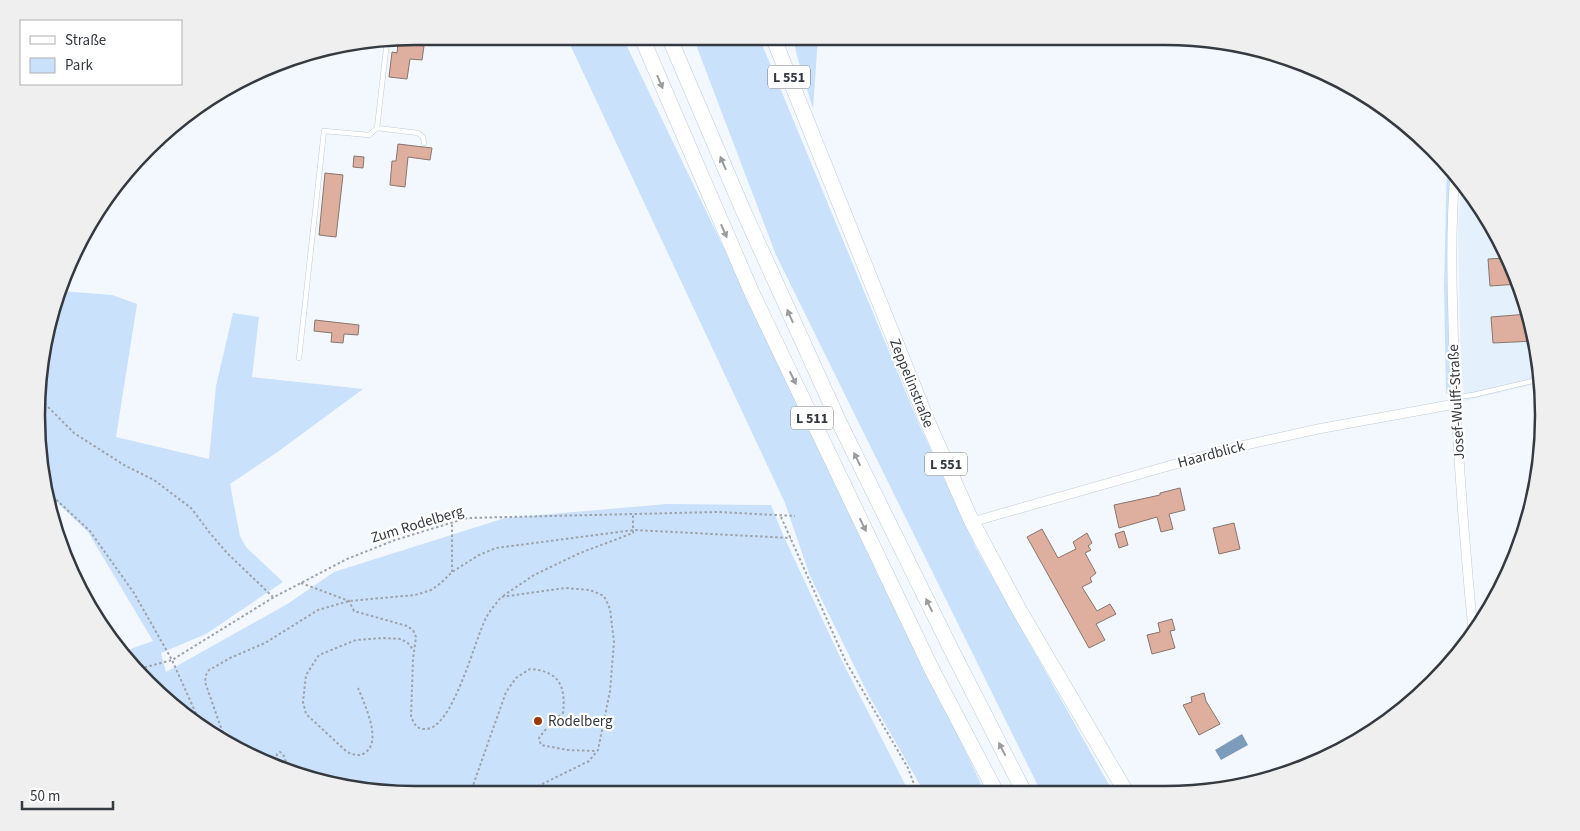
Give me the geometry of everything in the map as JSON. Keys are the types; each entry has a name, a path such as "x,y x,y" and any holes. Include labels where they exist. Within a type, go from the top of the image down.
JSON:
{"main road":[{"name":"L 511","path":"645,45 752,292 932,670 993,786"},
{"name":"L 511","path":"673,45 762,253 840,424 1021,786"},
{"name":"Zeppelinstraße","path":"776,45 928,423 972,522 1018,608 1122,786"}],"street":[{"name":"Josef-Wulff-Straße","path":"1455,186 1452,298 1456,401 1464,533 1472,622"},
{"name":"Haardblick","path":"972,522 1228,449 1456,401"}],"lane":[{"path":"299,358 324,131 369,135 377,128 386,46"},
{"path":"377,128 418,133 423,137 424,143"},
{"path":"1456,401 1473,395 1533,382"}],"path":[{"path":"45,404 74,433 124,465 154,480 191,508 227,553 274,597"},
{"path":"55,498 90,531 134,594 172,660 196,713"},
{"name":"Zum Rodelberg","path":"145,668 172,660 274,597 347,559 395,540 467,518 718,512 795,516"},
{"path":"302,583 350,601 354,611 407,626 413,630 416,637 412,717 418,728 425,730 433,728 443,718 457,694 487,616 502,597 534,575 580,553 633,533 633,514"},
{"path":"780,516 846,662 908,768 915,786"},
{"path":"452,523 452,572"},
{"path":"221,731 205,682 209,670 230,658 265,643 318,610 350,601 415,595 431,590 452,572 478,555 496,548 634,530 790,538"},
{"path":"502,597 565,588 590,590 604,596 610,609 614,642 610,690 597,751 589,761 538,786"},
{"path":"358,688 371,723 373,735 370,749 362,754 355,755 343,748 306,714 303,702 306,674 319,655 356,640 400,639 409,644 414,651"},
{"path":"473,786 506,692 516,678 530,668 550,672 559,680 561,688 563,713 543,732 539,738 541,745 568,750 597,751"},
{"path":"276,759 277,754 280,752 283,754 286,762"}],"shaded area":[{"path":"1460,193 1485,230 1507,274 1528,343 1533,385 1465,401 1461,368 1458,233"},
{"path":"1242,734 1248,745 1221,760 1215,750"}],"green space":[{"path":"570,45 626,45 982,786 920,786 868,694 810,576 785,503"},
{"path":"696,45 762,45 919,424 976,548 1110,786 1038,786 776,255"},
{"path":"795,45 817,45 813,109"},
{"path":"1447,176 1451,181 1451,389 1446,394 1444,285"},
{"path":"67,291 112,295 137,304 116,437 209,459 216,386 233,313 259,317 252,377 363,389 279,451 230,484 240,536 246,547 283,582 206,634 161,653 166,672 289,603 334,572 505,518 667,504 771,505 840,657 906,786 416,786 367,783 343,779 296,766 252,748 210,724 171,694 137,660 129,650 153,641 88,532 55,501 48,464 45,416 48,367 52,343"}],"building":[{"path":"398,46 424,46 422,60 410,59 407,79 389,77 392,52 397,53"},
{"path":"398,144 432,148 430,160 408,157 405,187 390,185 392,161 396,161"},
{"path":"354,156 364,157 363,168 353,167"},
{"path":"325,173 343,175 336,237 319,235"},
{"path":"1500,258 1511,285 1490,286 1488,259"},
{"path":"1520,315 1528,341 1493,343 1491,317"},
{"path":"315,320 359,325 358,335 344,334 343,343 331,342 332,333 314,331"},
{"path":"1180,488 1185,510 1169,514 1173,529 1161,532 1157,517 1119,528 1114,505 1160,495 1160,493"},
{"path":"1234,523 1240,549 1219,554 1213,528"},
{"path":"1042,529 1058,558 1076,549 1073,542 1087,533 1092,543 1088,546 1091,550 1085,553 1096,573 1090,578 1092,582 1082,587 1097,611 1110,604 1116,614 1096,624 1105,640 1089,648 1027,537"},
{"path":"1124,531 1128,545 1119,548 1115,534"},
{"path":"1172,619 1175,630 1170,631 1175,648 1152,654 1147,635 1160,632 1158,623"},
{"path":"1204,693 1206,701 1220,724 1199,735 1183,705 1192,702 1191,697"}],"place":[{"name":"Rodelberg","path":"538,721"}]}
